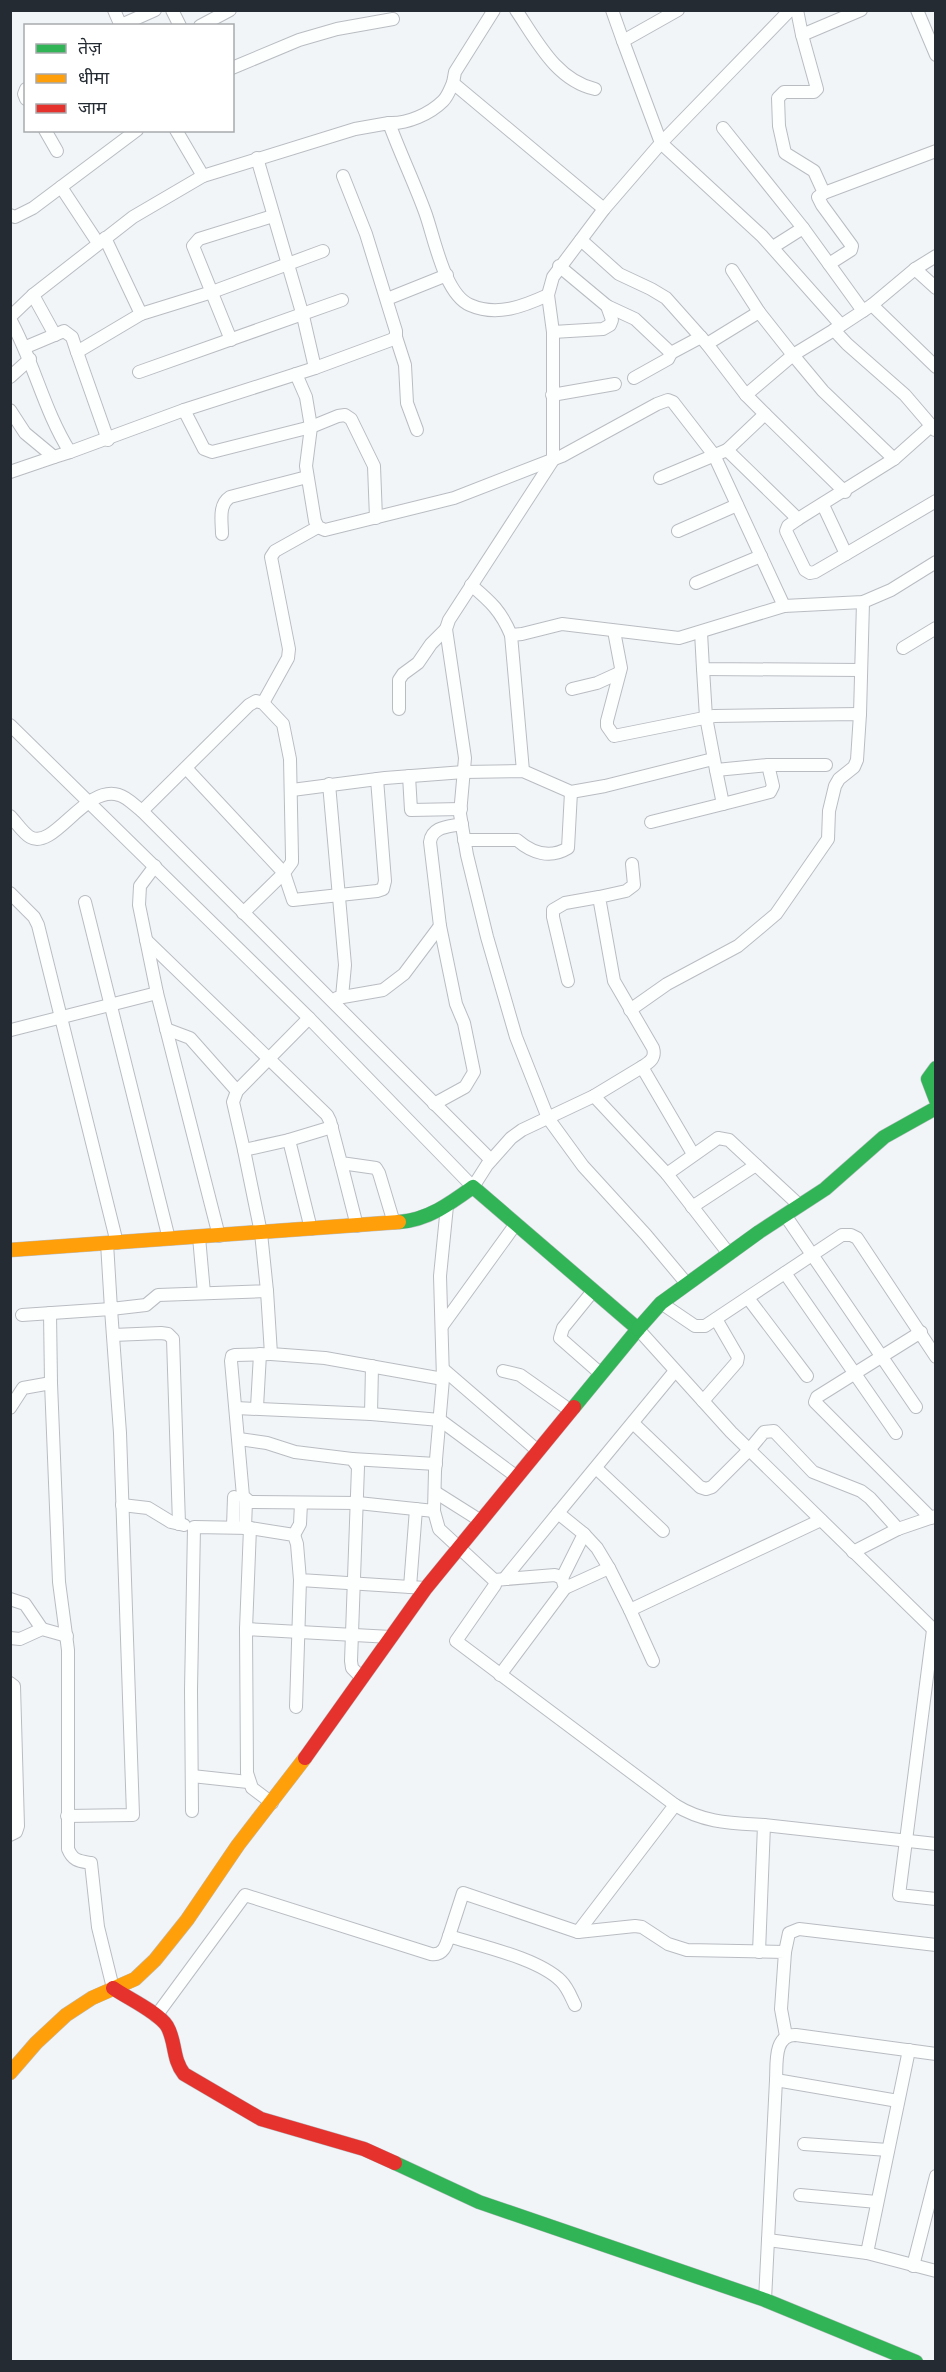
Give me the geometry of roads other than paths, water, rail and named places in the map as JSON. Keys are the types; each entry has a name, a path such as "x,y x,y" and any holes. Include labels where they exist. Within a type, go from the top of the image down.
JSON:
{"street":[{"path":"114,10 120,24"},
{"path":"122,24 155,10"},
{"path":"172,10 179,24"},
{"path":"204,24 230,10"},
{"path":"70,452 57,430 28,353 10,318 33,295 133,217 203,176 355,129 402,123 434,109 445,99 453,83 455,72 494,10"},
{"path":"516,10 541,50 561,70 579,86 595,89"},
{"path":"612,10 661,143 773,247 838,328 847,344 904,395 933,428 894,459 788,526 786,531 805,570 810,573 815,572 936,501"},
{"path":"622,41 678,10"},
{"path":"687,1284 646,1234 582,1166 548,1118 516,1037 487,937 464,840 461,810 465,758 446,629 449,620 471,585 553,460 554,332 548,295 553,277 604,208 661,143 790,10"},
{"path":"797,10 817,89 814,93 784,92 780,94 778,98 779,126 785,153 814,171 824,193"},
{"path":"802,35 861,10"},
{"path":"917,10 936,55"},
{"path":"234,67 299,40 337,28 393,19"},
{"path":"453,83 604,208"},
{"path":"389,123 456,294 469,305 497,312 526,305 548,295"},
{"path":"723,128 830,264 868,308 936,367"},
{"path":"46,132 57,151"},
{"path":"10,215 15,217 33,208 134,132"},
{"path":"177,132 203,176"},
{"path":"830,264 852,246 818,197 936,151"},
{"path":"257,158 303,316 315,368"},
{"path":"343,176 366,234 387,299 405,365 407,403 417,430"},
{"path":"61,187 101,241 141,314"},
{"path":"231,340 194,250 195,242 273,216"},
{"path":"773,247 803,228"},
{"path":"581,240 619,274 666,298 704,340 746,394 845,492"},
{"path":"77,352 141,314 212,292 323,251"},
{"path":"746,394 793,355 868,308 915,269 936,256"},
{"path":"560,266 607,306 635,319 671,353"},
{"path":"915,269 936,288"},
{"path":"732,270 759,312 823,391 894,459"},
{"path":"387,299 447,275"},
{"path":"33,295 55,335"},
{"path":"139,372 303,316 342,300"},
{"path":"554,332 603,329 610,326 612,320 607,306"},
{"path":"634,378 668,359 671,353 704,340 759,312"},
{"path":"10,377 28,353 55,335 64,331 69,333 108,440"},
{"path":"10,472 108,440 184,410 315,368 396,337"},
{"path":"296,374 306,397 311,428 307,477 318,527"},
{"path":"552,395 615,384"},
{"path":"318,527 332,530 454,498 553,460 668,400 678,407 714,455 784,606"},
{"path":"10,410 25,433 54,457"},
{"path":"184,410 204,449 212,452 311,428 338,416 351,419 374,466 376,518"},
{"path":"660,478 727,450 765,414"},
{"path":"727,450 798,519"},
{"path":"222,534 222,507 230,497 307,477"},
{"path":"678,531 737,505"},
{"path":"823,505 846,554"},
{"path":"263,703 288,658 289,649 271,557 275,551 318,527"},
{"path":"696,583 761,556"},
{"path":"511,635 562,624 679,638 784,606 862,602 891,590 936,562"},
{"path":"471,585 492,603 503,617 511,635 523,771"},
{"path":"630,1010 667,984 738,946 776,914 828,839 828,811 835,786 839,779 854,767 857,760 862,602"},
{"path":"903,648 936,628"},
{"path":"399,709 399,680 446,629"},
{"path":"614,631 620,673 607,721 607,726 614,736 706,717 860,714"},
{"path":"701,632 706,717 723,804"},
{"path":"703,669 861,670"},
{"path":"572,689 597,683 620,673"},
{"path":"142,811 249,705 256,702 263,703 283,724 290,759 292,862 284,873 243,913"},
{"path":"10,725 309,1018 483,1172"},
{"path":"292,790 409,776 523,771 571,792 714,764 826,765"},
{"path":"651,822 770,792 773,786 768,765"},
{"path":"186,768 284,873 293,900 383,889 385,881 377,779"},
{"path":"409,776 411,810 461,810"},
{"path":"329,784 345,976 336,998"},
{"path":"464,840 509,839 517,840 537,853 561,852 568,848 571,792"},
{"path":"10,816 30,837 40,839 51,834 88,801 112,794 120,795 142,811 243,913 336,998 434,1104 483,1172 515,1225 638,1329 749,1450 934,1631 899,1895 936,1899"},
{"path":"434,1104 465,1087 474,1072 464,1023 456,1004 440,926 434,887 431,837 439,829 462,824"},
{"path":"568,981 553,910 564,903 626,891 634,885 632,864"},
{"path":"156,866 140,886 139,905 157,993 219,1236"},
{"path":"10,893 34,917 38,925 62,1017 112,1243 111,1309 122,1505 133,1815 67,1816"},
{"path":"10,1250 414,1221 447,1206 483,1172 511,1138 522,1130 594,1096 642,1067 652,1060 655,1054 614,981 599,897"},
{"path":"85,902 169,1239"},
{"path":"336,998 382,990 404,974 440,926"},
{"path":"146,940 327,1115 357,1226"},
{"path":"11,1029 157,993"},
{"path":"257,1407 266,1354 267,1291 261,1233 233,1102 237,1091 309,1018"},
{"path":"166,1029 190,1038 237,1091"},
{"path":"642,1067 693,1154"},
{"path":"936,1068 927,1074 926,1081 936,1100"},
{"path":"594,1096 666,1174 729,1254"},
{"path":"10,2073 50,2029 92,1998 135,1979 155,1960 187,1920 238,1845 272,1803 426,1588 661,1303 825,1189 884,1137 936,1108"},
{"path":"244,1150 332,1127"},
{"path":"666,1174 718,1138 724,1137 799,1205"},
{"path":"289,1140 311,1229"},
{"path":"341,1162 376,1168 394,1223"},
{"path":"692,1207 756,1164"},
{"path":"447,1206 441,1258 443,1374 434,1510 439,1529 499,1579 555,1575 564,1583"},
{"path":"785,1215 916,1407"},
{"path":"442,1327 515,1225"},
{"path":"661,1303 700,1327 716,1319 842,1235 851,1235 857,1238 936,1357"},
{"path":"198,1237 204,1293"},
{"path":"785,1273 896,1433"},
{"path":"22,1315 146,1305 158,1295 267,1291"},
{"path":"593,1291 562,1328 560,1338 602,1374"},
{"path":"748,1298 807,1376"},
{"path":"50,1313 59,1582 68,1636 68,1849 77,1861 91,1863 98,1927 113,1988 156,2016 168,2027 180,2070 261,2119 364,2149 479,2202 765,2300 916,2361"},
{"path":"703,1401 737,1362 738,1357 716,1319"},
{"path":"854,1552 898,1529 933,1517 815,1402 817,1397 853,1373 921,1332"},
{"path":"113,1335 161,1333 168,1334 173,1339 179,1524"},
{"path":"272,1803 252,1788 248,1782 246,1766 246,1629 240,1499 243,1496 232,1356 266,1354 325,1358 443,1374 538,1451"},
{"path":"371,1414 372,1366"},
{"path":"503,1371 520,1375 571,1411"},
{"path":"675,1371 558,1513 499,1579 456,1641 675,1805 696,1817 936,1844"},
{"path":"10,1408 23,1388 51,1383"},
{"path":"236,1408 257,1407 440,1420 517,1477"},
{"path":"633,1423 700,1487 706,1489 712,1486 749,1450 764,1432 774,1431 813,1472 861,1491 898,1529"},
{"path":"239,1439 267,1443 295,1452 352,1459 436,1464"},
{"path":"352,1459 358,1467 351,1634 352,1668 362,1678"},
{"path":"596,1468 663,1531"},
{"path":"435,1492 481,1521"},
{"path":"240,1499 301,1503 358,1503 434,1510"},
{"path":"296,1707 300,1580 294,1535 300,1524 301,1503"},
{"path":"122,1505 148,1508 179,1524 194,1527 243,1528 294,1535"},
{"path":"410,1587 416,1509"},
{"path":"558,1513 597,1548 630,1610 653,1661"},
{"path":"630,1610 821,1520"},
{"path":"192,1811 194,1527"},
{"path":"500,1675 564,1583 584,1534"},
{"path":"564,1583 609,1568"},
{"path":"300,1580 426,1588"},
{"path":"10,1599 25,1604 42,1629"},
{"path":"10,1638 20,1639 42,1629 68,1636"},
{"path":"246,1629 391,1637"},
{"path":"10,1683 14,1686 13,1829"},
{"path":"192,1776 248,1782"},
{"path":"578,1932 675,1805"},
{"path":"759,1952 764,1825"},
{"path":"156,2016 245,1895 438,1955 442,1952 449,1936 463,1893 578,1932 635,1926 649,1931 675,1948 703,1952 785,1952"},
{"path":"765,2300 776,2080 779,2045 786,2036 781,2009 785,1952 789,1933 799,1929 936,1945"},
{"path":"449,1936 541,1967 563,1983 575,2005"},
{"path":"786,2036 936,2054"},
{"path":"867,2253 909,2050"},
{"path":"776,2080 898,2101"},
{"path":"804,2144 888,2150"},
{"path":"913,2266 936,2176"},
{"path":"800,2195 877,2202"},
{"path":"768,2240 867,2253 936,2271"}]}
